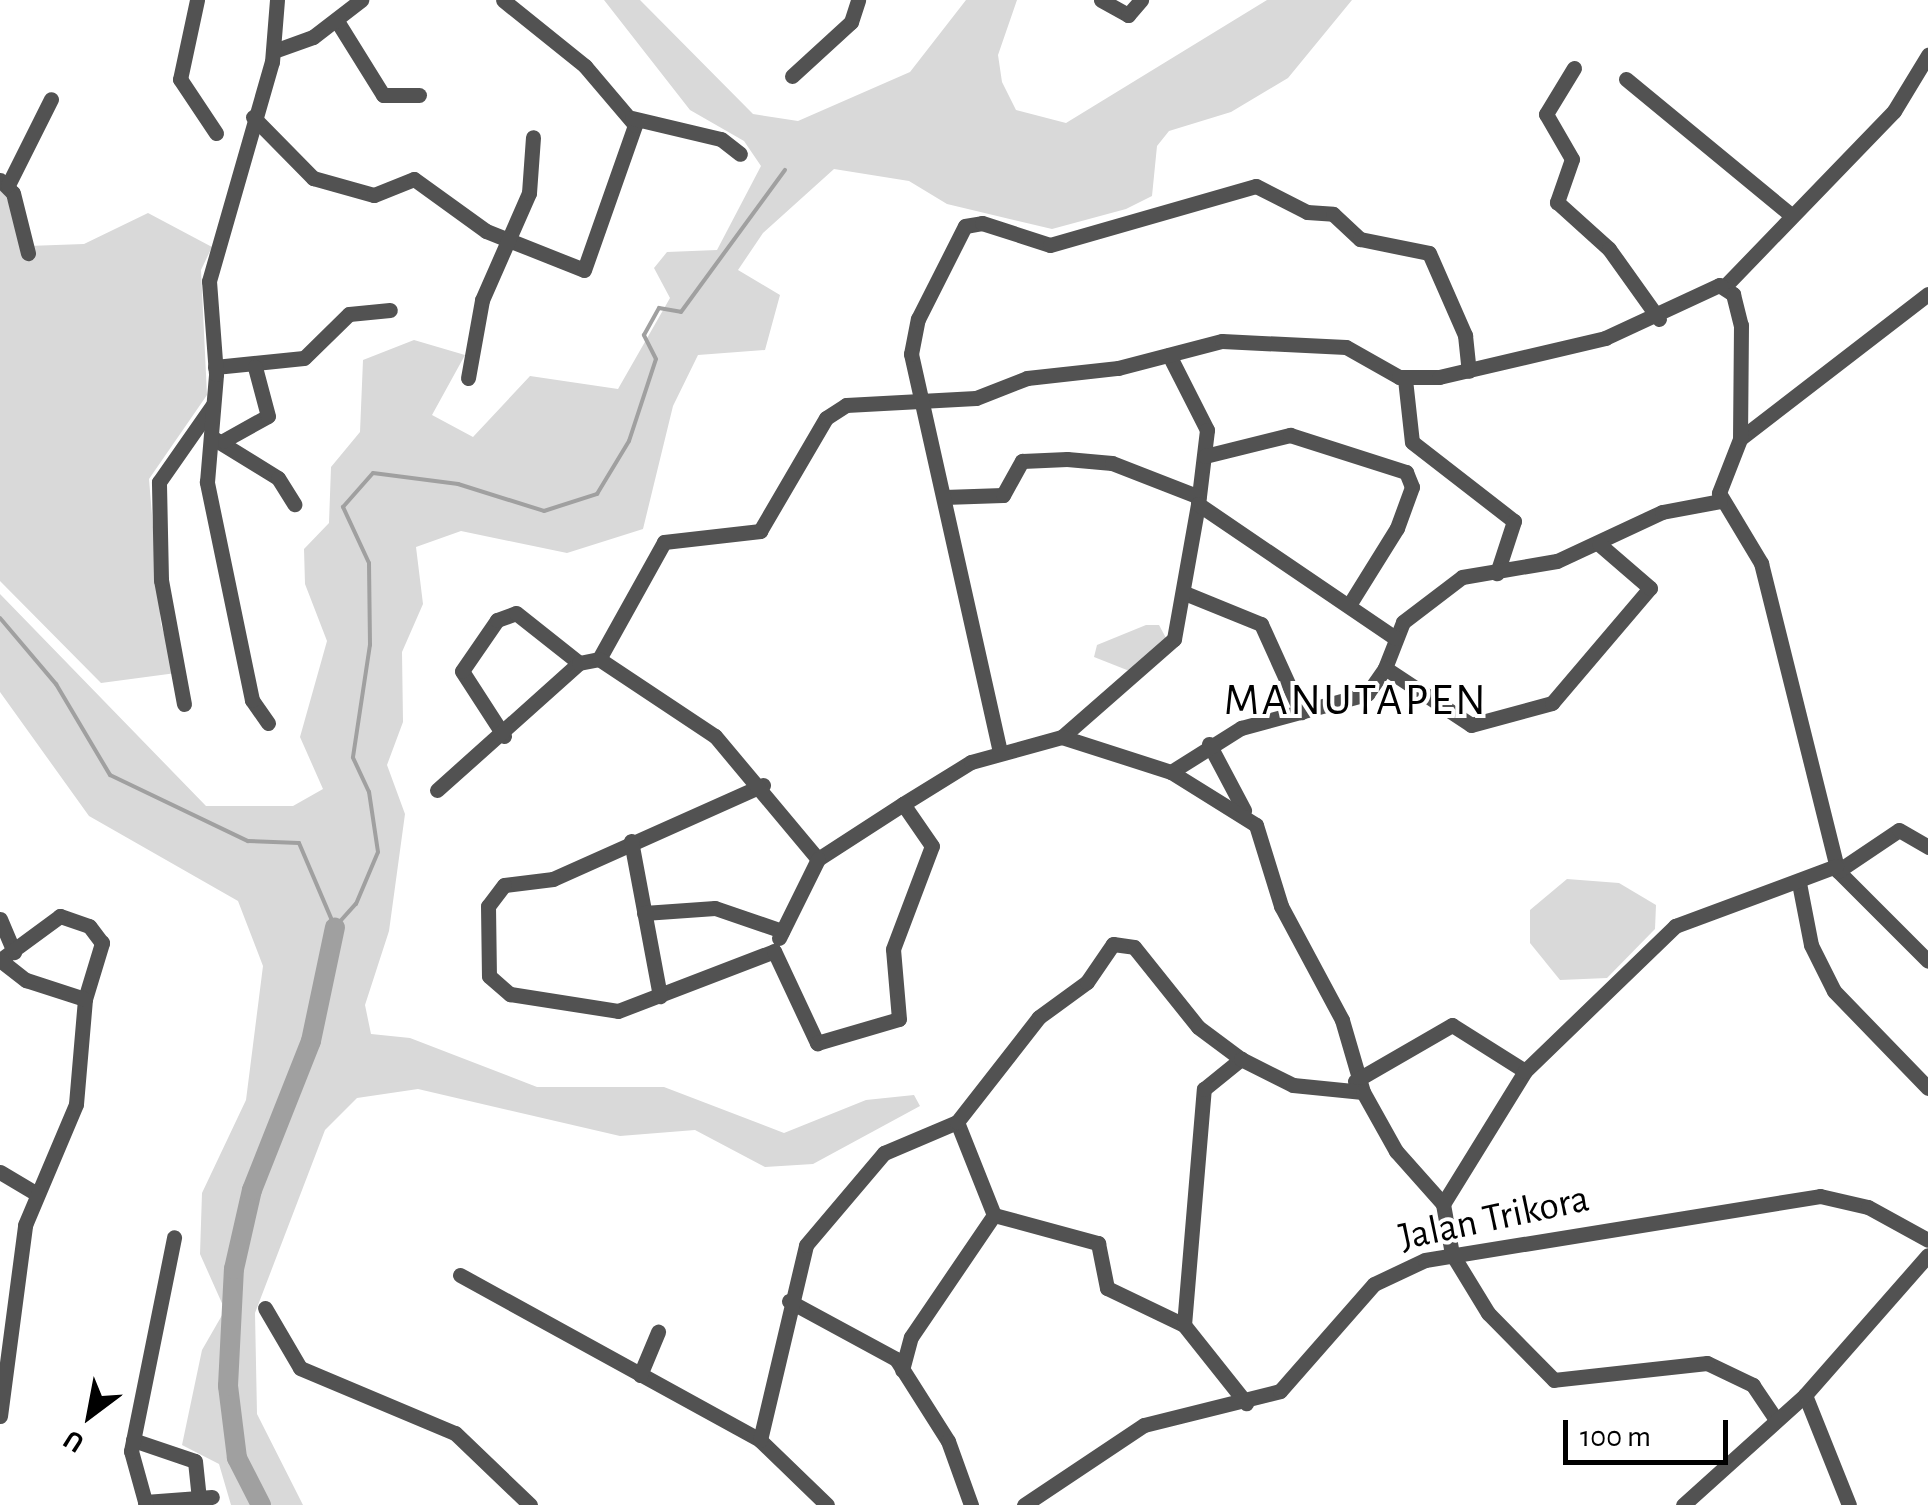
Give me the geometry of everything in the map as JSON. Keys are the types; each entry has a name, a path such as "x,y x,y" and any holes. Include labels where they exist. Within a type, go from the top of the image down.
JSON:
{"street":[{"path":"198,0 180,79 216,133"},
{"path":"268,723 252,700 210,497 218,440 212,406 215,367 209,281 274,51 277,0"},
{"path":"274,51 337,21 360,0"},
{"path":"502,0 632,118 721,139 740,154"},
{"path":"792,76 851,22 858,0"},
{"path":"1101,0 1128,15 1141,0"},
{"path":"337,21 383,96 420,95"},
{"path":"599,660 668,539 757,533 832,412 924,402 1169,355 1222,341 1330,345 1405,379 1469,371 1659,319 1725,286 1790,214 1894,111 1928,55"},
{"path":"1574,68 1546,114 1572,160 1557,202 1609,249 1659,319"},
{"path":"1626,80 1790,214"},
{"path":"28,253 4,182 51,99"},
{"path":"252,118 313,178 374,195 414,179 506,241 589,266 636,139 632,118"},
{"path":"468,378 506,241 529,193 533,137"},
{"path":"1000,752 911,340 965,226 982,223 1050,245 1242,184 1333,214 1360,239 1429,252 1464,335 1469,371"},
{"path":"1725,286 1741,325 1740,440"},
{"path":"1925,302 1740,440 1724,468 1720,501 1761,563 1837,868 1928,962"},
{"path":"215,367 255,367 304,358 349,314 390,310"},
{"path":"763,784 553,879 498,890 488,906 489,976 510,994 606,1011 660,996 774,951 818,858 903,804 1000,752 1062,737 1169,646 1187,594 1205,456 1205,423 1169,355"},
{"path":"218,440 268,416 255,367"},
{"path":"1405,379 1412,442 1514,521 1497,573"},
{"path":"184,704 161,580 160,482 212,406"},
{"path":"1205,456 1290,434 1406,472 1412,487 1397,528 1351,602"},
{"path":"218,440 278,478 294,504"},
{"path":"944,497 1003,495 1022,461 1067,458 1112,463 1199,500 1351,602 1395,638"},
{"path":"1172,772 1230,732 1367,694 1386,668 1395,638 1441,589 1599,544 1662,512 1720,501"},
{"path":"1386,668 1471,725 1557,700 1650,588 1599,544"},
{"path":"1187,594 1261,624 1301,712"},
{"path":"504,736 462,671 497,620 516,613 580,663"},
{"path":"437,790 504,736 580,663 599,660 715,736 763,784 818,858"},
{"path":"1213,794 1230,732"},
{"path":"1062,737 1172,772 1246,813"},
{"path":"1209,744 1246,813 1360,1074 1356,1091 1396,1151 1444,1204 1452,1254 1488,1313 1554,1380 1707,1363 1753,1384 1775,1418"},
{"path":"774,951 817,1042 899,1019 893,949 932,846 903,804"},
{"path":"1444,1204 1525,1071 1685,920 1837,868 1899,830 1928,846"},
{"path":"630,841 660,996"},
{"path":"1800,883 1811,945 1834,991 1928,1088"},
{"path":"644,914 714,908 782,932"},
{"path":"0,1416 25,1226 76,1104 86,999 102,943 90,926 60,916 0,960 26,980 86,999"},
{"path":"0,919 14,952"},
{"path":"760,1440 789,1301 821,1218 869,1165 957,1122 1039,1017 1087,982 1113,944 1134,947 1198,1027 1241,1059 1294,1085 1356,1091"},
{"path":"1360,1074 1452,1025 1525,1071"},
{"path":"1184,1325 1204,1089 1241,1059"},
{"path":"957,1122 994,1214"},
{"path":"0,1172 36,1194"},
{"name":"Jalan Trikora","path":"1024,1505 1144,1425 1246,1403 1292,1382 1391,1272 1452,1254 1820,1196 1868,1208 1928,1240"},
{"path":"994,1214 1098,1244 1107,1288 1184,1325 1246,1403"},
{"path":"902,1370 911,1337 994,1214"},
{"path":"133,1440 195,1461 205,1498 145,1504 133,1440 174,1237"},
{"path":"1683,1505 1775,1418 1805,1396 1928,1255"},
{"path":"460,1275 760,1440 826,1505"},
{"path":"789,1301 884,1350 902,1370 948,1441 971,1505"},
{"path":"265,1308 300,1368 455,1433 530,1505"},
{"path":"640,1375 658,1332"},
{"path":"1805,1396 1849,1505"}],"shaded area":[{"path":"604,0 640,0 753,114 798,121 910,72 966,0 1017,0 998,55 1002,82 1016,110 1066,123 1267,0 1352,0 1288,78 1231,112 1169,131 1157,146 1152,196 1126,209 1052,229 947,204 909,181 834,169 763,233 738,270 780,295 765,350 698,355 673,406 643,529 567,553 461,531 416,547 423,604 402,652 403,722 387,765 405,814 389,931 365,1005 371,1034 410,1038 537,1087 664,1087 784,1133 866,1100 914,1095 920,1106 813,1164 765,1167 695,1130 620,1136 418,1089 357,1098 325,1130 255,1313 257,1414 303,1505 231,1505 219,1464 182,1445 202,1350 225,1310 200,1254 202,1193 246,1100 263,966 238,901 89,816 0,692 0,594 206,806 293,806 323,789 300,737 327,641 305,584 304,549 329,523 331,467 360,432 363,360 414,340 465,355 432,415 473,437 530,376 618,389 670,298 654,268 667,252 717,250 761,166 744,141 690,110"},
{"path":"0,183 28,246 84,244 148,213 212,247 201,270 207,395 149,479 161,624 176,673 101,683 0,581"},
{"path":"1146,625 1159,625 1166,638 1132,672 1094,657 1097,645"},
{"path":"1567,879 1619,883 1656,905 1655,929 1607,978 1560,980 1530,943 1530,910"}],"waterway":[{"path":"335,927 356,904 378,852 369,792 353,757 370,645 369,563 343,507 373,473 458,484 544,511 597,494 629,441 656,359 644,335 659,308 681,312 785,170"},
{"path":"0,618 56,684 110,775 248,841 299,843 334,925"},
{"path":"261,1505 237,1458 228,1386 234,1269 252,1190 311,1041 335,927"}],"district":[{"name":"MANUTAPEN","path":"1356,701"}]}
